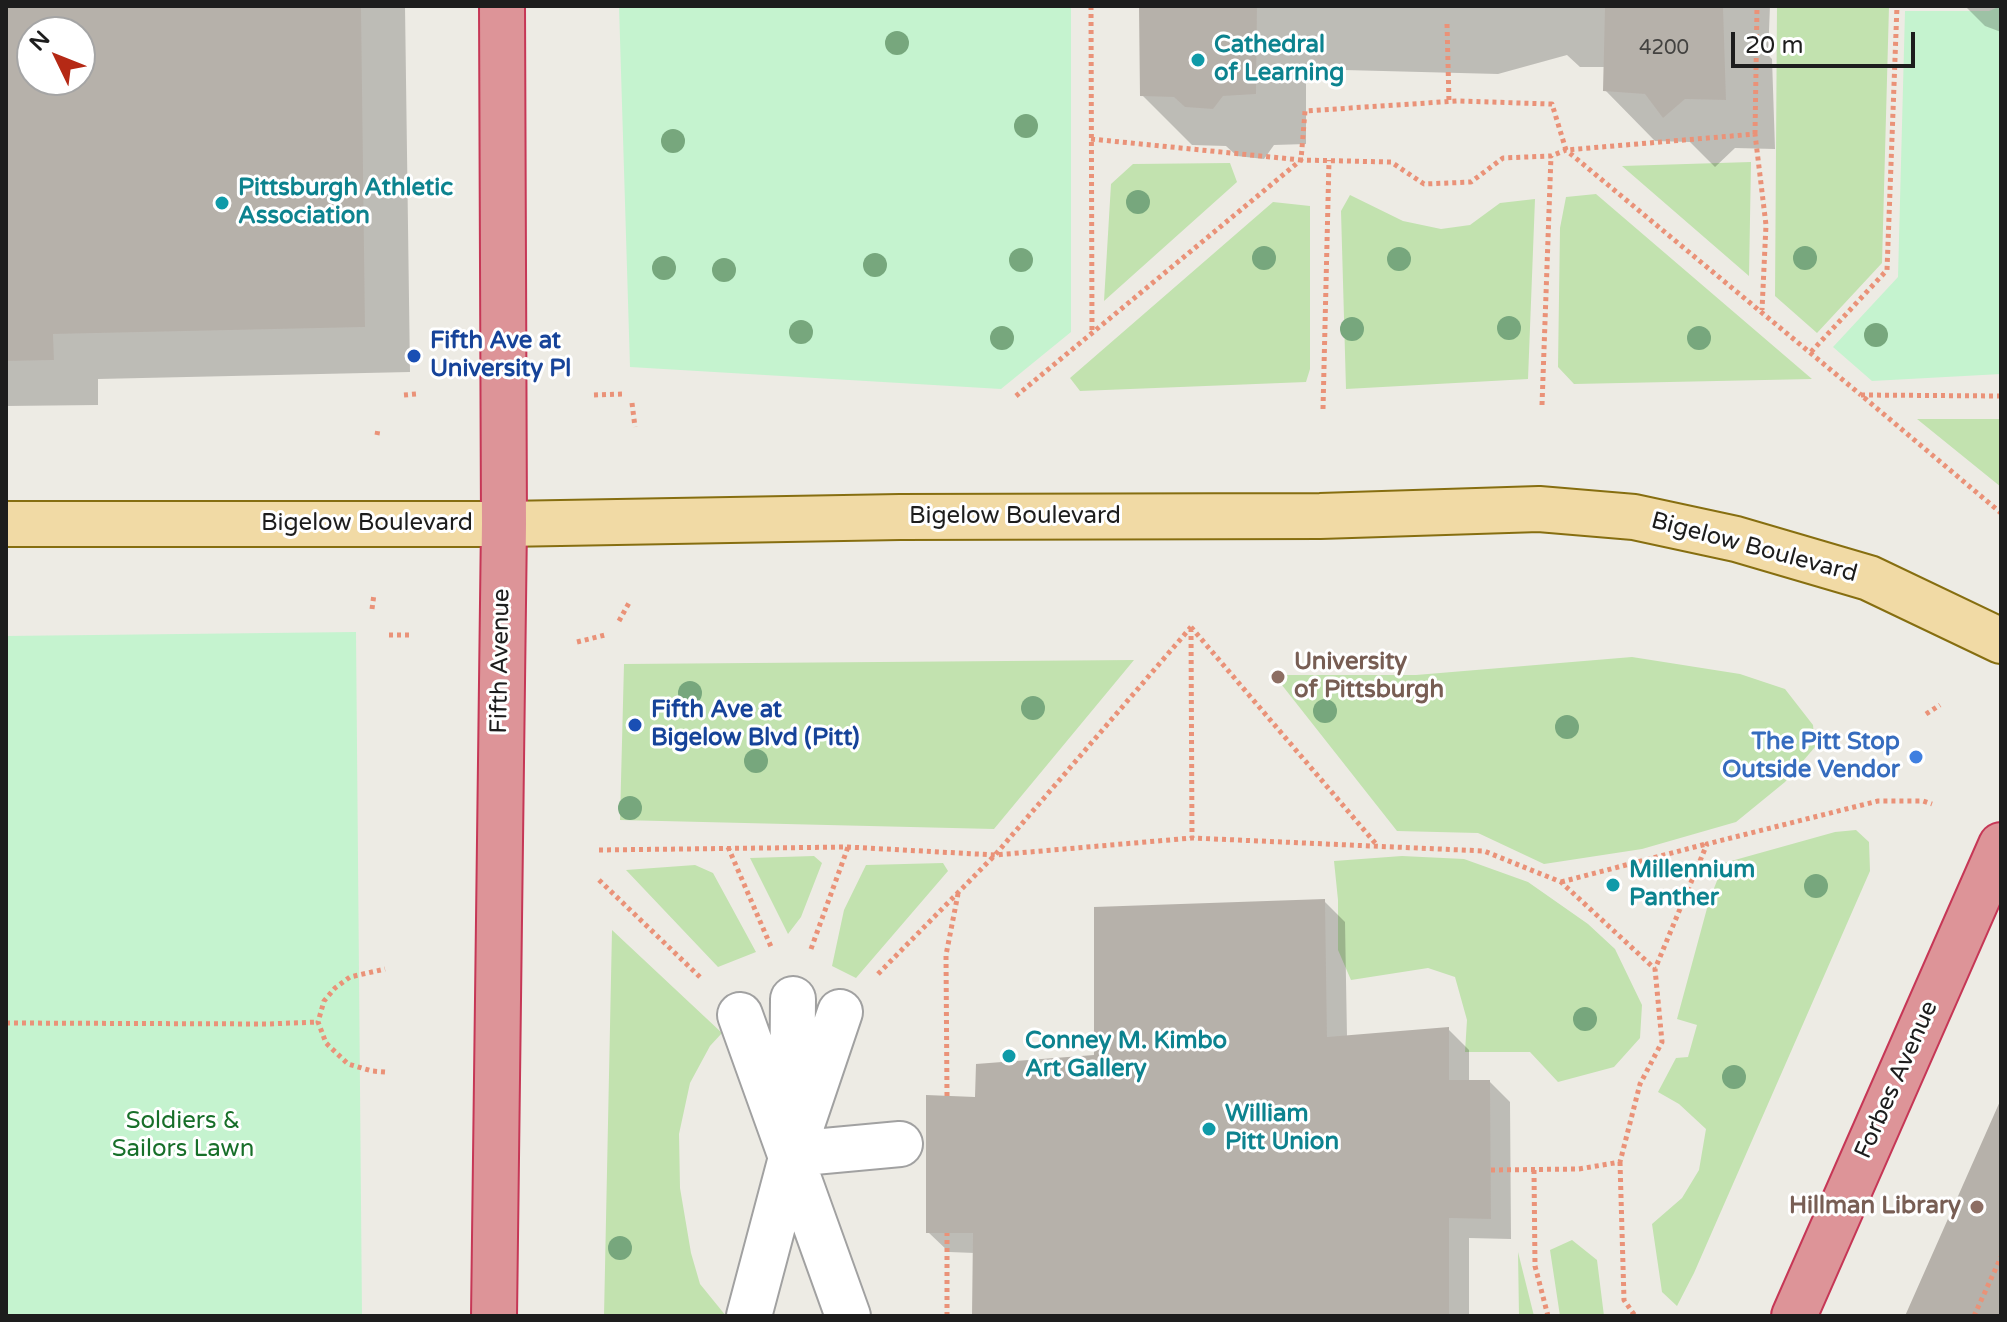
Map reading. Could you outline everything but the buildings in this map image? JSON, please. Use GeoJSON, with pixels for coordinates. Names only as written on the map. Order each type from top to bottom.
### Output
{"type":"FeatureCollection","features":[{"type":"Feature","properties":{"kind":"highway","name":"Fifth Avenue"},"geometry":{"type":"LineString","coordinates":[[494,1316],[504,524],[502,6]]}},
{"type":"Feature","properties":{"kind":"highway","name":"Forbes Avenue"},"geometry":{"type":"LineString","coordinates":[[1794,1316],[2001,845]]}},
{"type":"Feature","properties":{"kind":"main road","name":"Bigelow Boulevard"},"geometry":{"type":"LineString","coordinates":[[6,524],[504,524],[915,517],[1320,516],[1539,509],[1634,517],[1736,539],[1869,578],[2001,641]]}},
{"type":"Feature","properties":{"kind":"street"},"geometry":{"type":"LineString","coordinates":[[792,1154],[793,999]]}},
{"type":"Feature","properties":{"kind":"street"},"geometry":{"type":"LineString","coordinates":[[749,1316],[792,1154],[840,1012]]}},
{"type":"Feature","properties":{"kind":"street"},"geometry":{"type":"LineString","coordinates":[[740,1015],[848,1316]]}},
{"type":"Feature","properties":{"kind":"street"},"geometry":{"type":"LineString","coordinates":[[792,1154],[900,1144]]}},
{"type":"Feature","properties":{"kind":"path"},"geometry":{"type":"LineString","coordinates":[[1091,6],[1092,333]]}},
{"type":"Feature","properties":{"kind":"path"},"geometry":{"type":"LineString","coordinates":[[1757,6],[1755,134],[1766,225],[1762,311]]}},
{"type":"Feature","properties":{"kind":"path"},"geometry":{"type":"LineString","coordinates":[[1811,352],[1887,270],[1897,6]]}},
{"type":"Feature","properties":{"kind":"path"},"geometry":{"type":"LineString","coordinates":[[1447,24],[1449,102]]}},
{"type":"Feature","properties":{"kind":"path"},"geometry":{"type":"LineString","coordinates":[[1016,396],[1301,160],[1305,111],[1449,102],[1552,104],[1566,150],[2001,513]]}},
{"type":"Feature","properties":{"kind":"path"},"geometry":{"type":"LineString","coordinates":[[1091,139],[1301,160],[1391,162],[1424,184],[1471,182],[1503,158],[1551,156],[1566,150],[1755,134]]}},
{"type":"Feature","properties":{"kind":"path"},"geometry":{"type":"LineString","coordinates":[[1542,405],[1551,156]]}},
{"type":"Feature","properties":{"kind":"path"},"geometry":{"type":"LineString","coordinates":[[1323,409],[1329,160]]}},
{"type":"Feature","properties":{"kind":"path"},"geometry":{"type":"LineString","coordinates":[[404,395],[416,394]]}},
{"type":"Feature","properties":{"kind":"path"},"geometry":{"type":"LineString","coordinates":[[594,395],[622,394]]}},
{"type":"Feature","properties":{"kind":"path"},"geometry":{"type":"LineString","coordinates":[[1861,395],[2001,396]]}},
{"type":"Feature","properties":{"kind":"path"},"geometry":{"type":"LineString","coordinates":[[632,403],[635,427]]}},
{"type":"Feature","properties":{"kind":"path"},"geometry":{"type":"LineString","coordinates":[[372,609],[374,594]]}},
{"type":"Feature","properties":{"kind":"path"},"geometry":{"type":"LineString","coordinates":[[619,621],[630,601]]}},
{"type":"Feature","properties":{"kind":"path"},"geometry":{"type":"LineString","coordinates":[[1191,627],[1192,838]]}},
{"type":"Feature","properties":{"kind":"path"},"geometry":{"type":"LineString","coordinates":[[1191,627],[1376,844]]}},
{"type":"Feature","properties":{"kind":"path"},"geometry":{"type":"LineString","coordinates":[[840,1012],[995,855],[1191,627]]}},
{"type":"Feature","properties":{"kind":"path"},"geometry":{"type":"LineString","coordinates":[[389,635],[409,635]]}},
{"type":"Feature","properties":{"kind":"path"},"geometry":{"type":"LineString","coordinates":[[577,642],[605,635]]}},
{"type":"Feature","properties":{"kind":"path"},"geometry":{"type":"LineString","coordinates":[[1926,714],[1940,705]]}},
{"type":"Feature","properties":{"kind":"path"},"geometry":{"type":"LineString","coordinates":[[1561,882],[1878,801],[1923,801],[1932,804]]}},
{"type":"Feature","properties":{"kind":"path"},"geometry":{"type":"LineString","coordinates":[[599,850],[848,847],[995,855],[1192,838],[1484,851],[1561,882],[1655,969]]}},
{"type":"Feature","properties":{"kind":"path"},"geometry":{"type":"LineString","coordinates":[[1635,1316],[1624,1300],[1620,1162],[1640,1084],[1662,1042],[1655,969],[1707,844]]}},
{"type":"Feature","properties":{"kind":"path"},"geometry":{"type":"LineString","coordinates":[[728,847],[793,999]]}},
{"type":"Feature","properties":{"kind":"path"},"geometry":{"type":"LineString","coordinates":[[793,999],[848,847]]}},
{"type":"Feature","properties":{"kind":"path"},"geometry":{"type":"LineString","coordinates":[[599,880],[740,1015]]}},
{"type":"Feature","properties":{"kind":"path"},"geometry":{"type":"LineString","coordinates":[[947,1096],[946,955],[958,893]]}},
{"type":"Feature","properties":{"kind":"path"},"geometry":{"type":"LineString","coordinates":[[385,969],[350,977],[335,988],[324,1001],[318,1022],[326,1043],[348,1064],[385,1072]]}},
{"type":"Feature","properties":{"kind":"path"},"geometry":{"type":"LineString","coordinates":[[6,1023],[318,1022]]}},
{"type":"Feature","properties":{"kind":"path"},"geometry":{"type":"LineString","coordinates":[[1491,1170],[1579,1169],[1620,1162]]}},
{"type":"Feature","properties":{"kind":"path"},"geometry":{"type":"LineString","coordinates":[[1534,1170],[1535,1266],[1548,1316]]}},
{"type":"Feature","properties":{"kind":"path"},"geometry":{"type":"LineString","coordinates":[[947,1233],[947,1316]]}},
{"type":"Feature","properties":{"kind":"path"},"geometry":{"type":"LineString","coordinates":[[1974,1316],[2001,1257]]}},
{"type":"Feature","properties":{"kind":"green space"},"geometry":{"type":"Polygon","coordinates":[[[619,6],[1071,6],[1071,332],[1001,389],[630,367],[619,6]]]}},
{"type":"Feature","properties":{"kind":"green space"},"geometry":{"type":"Polygon","coordinates":[[[1777,6],[1889,6],[1882,263],[1817,333],[1775,296],[1777,6]]]}},
{"type":"Feature","properties":{"kind":"green space"},"geometry":{"type":"Polygon","coordinates":[[[2001,6],[2001,374],[1872,381],[1833,347],[1898,277],[1905,11],[1989,11],[2001,6]]]}},
{"type":"Feature","properties":{"kind":"green space"},"geometry":{"type":"Polygon","coordinates":[[[1751,162],[1749,276],[1622,166],[1751,162]]]}},
{"type":"Feature","properties":{"kind":"green space"},"geometry":{"type":"Polygon","coordinates":[[[1230,163],[1237,182],[1104,301],[1111,184],[1133,164],[1230,163]]]}},
{"type":"Feature","properties":{"kind":"green space"},"geometry":{"type":"Polygon","coordinates":[[[1596,194],[1812,379],[1574,384],[1558,367],[1560,228],[1566,197],[1596,194]]]}},
{"type":"Feature","properties":{"kind":"green space"},"geometry":{"type":"Polygon","coordinates":[[[1350,195],[1403,221],[1441,229],[1470,225],[1500,203],[1535,199],[1528,379],[1346,389],[1341,211],[1350,195]]]}},
{"type":"Feature","properties":{"kind":"green space"},"geometry":{"type":"Polygon","coordinates":[[[1273,202],[1310,206],[1310,369],[1306,382],[1080,391],[1070,378],[1273,202]]]}},
{"type":"Feature","properties":{"kind":"green space"},"geometry":{"type":"Polygon","coordinates":[[[1917,419],[2001,419],[2001,487],[1917,419]]]}},
{"type":"Feature","properties":{"kind":"green space","name":"Soldiers & Sailors Lawn"},"geometry":{"type":"Polygon","coordinates":[[[356,632],[362,1316],[6,1316],[6,636],[356,632]]]}},
{"type":"Feature","properties":{"kind":"green space"},"geometry":{"type":"Polygon","coordinates":[[[1632,657],[1740,674],[1785,689],[1813,725],[1815,747],[1785,782],[1736,822],[1642,849],[1544,864],[1478,833],[1397,831],[1274,675],[1416,675],[1632,657]]]}},
{"type":"Feature","properties":{"kind":"green space"},"geometry":{"type":"Polygon","coordinates":[[[1134,660],[994,829],[620,820],[624,664],[1134,660]]]}},
{"type":"Feature","properties":{"kind":"green space"},"geometry":{"type":"Polygon","coordinates":[[[1856,830],[1869,842],[1870,871],[1677,1306],[1662,1292],[1652,1224],[1682,1198],[1699,1170],[1706,1129],[1679,1104],[1658,1092],[1676,1058],[1688,1057],[1697,1025],[1677,1019],[1709,901],[1724,863],[1835,832],[1856,830]]]}},
{"type":"Feature","properties":{"kind":"green space"},"geometry":{"type":"Polygon","coordinates":[[[814,856],[822,863],[801,917],[788,934],[750,858],[814,856]]]}},
{"type":"Feature","properties":{"kind":"green space"},"geometry":{"type":"Polygon","coordinates":[[[1402,856],[1464,859],[1528,882],[1588,924],[1615,949],[1642,1005],[1640,1038],[1614,1067],[1558,1082],[1530,1052],[1465,1052],[1467,1020],[1455,977],[1428,968],[1351,980],[1338,950],[1334,861],[1402,856]]]}},
{"type":"Feature","properties":{"kind":"green space"},"geometry":{"type":"Polygon","coordinates":[[[943,863],[948,871],[856,978],[832,966],[844,910],[866,865],[943,863]]]}},
{"type":"Feature","properties":{"kind":"green space"},"geometry":{"type":"Polygon","coordinates":[[[695,865],[713,873],[756,952],[718,967],[626,870],[695,865]]]}},
{"type":"Feature","properties":{"kind":"green space"},"geometry":{"type":"Polygon","coordinates":[[[612,930],[722,1033],[710,1046],[690,1083],[679,1134],[680,1188],[691,1253],[700,1284],[726,1316],[604,1316],[612,930]]]}},
{"type":"Feature","properties":{"kind":"green space"},"geometry":{"type":"Polygon","coordinates":[[[1572,1240],[1597,1260],[1604,1316],[1560,1316],[1550,1250],[1572,1240]]]}},
{"type":"Feature","properties":{"kind":"green space"},"geometry":{"type":"Polygon","coordinates":[[[1518,1252],[1534,1316],[1519,1316],[1518,1252]]]}},
{"type":"Feature","properties":{"kind":"place","name":"Cathedral of Learning"},"geometry":{"type":"Point","coordinates":[1198,60]}},
{"type":"Feature","properties":{"kind":"place","name":"Pittsburgh Athletic Association"},"geometry":{"type":"Point","coordinates":[222,203]}},
{"type":"Feature","properties":{"kind":"place","name":"Fifth Ave at University Pl"},"geometry":{"type":"Point","coordinates":[414,356]}},
{"type":"Feature","properties":{"kind":"place","name":"University of Pittsburgh"},"geometry":{"type":"Point","coordinates":[1278,677]}},
{"type":"Feature","properties":{"kind":"place","name":"Fifth Ave at Bigelow Blvd (Pitt)"},"geometry":{"type":"Point","coordinates":[635,725]}},
{"type":"Feature","properties":{"kind":"place","name":"The Pitt Stop Outside Vendor"},"geometry":{"type":"Point","coordinates":[1916,757]}},
{"type":"Feature","properties":{"kind":"place","name":"Millennium Panther"},"geometry":{"type":"Point","coordinates":[1613,885]}},
{"type":"Feature","properties":{"kind":"place","name":"Conney M. Kimbo Art Gallery"},"geometry":{"type":"Point","coordinates":[1009,1056]}},
{"type":"Feature","properties":{"kind":"place","name":"William Pitt Union"},"geometry":{"type":"Point","coordinates":[1209,1129]}},
{"type":"Feature","properties":{"kind":"place","name":"Hillman Library"},"geometry":{"type":"Point","coordinates":[1977,1207]}}]}
